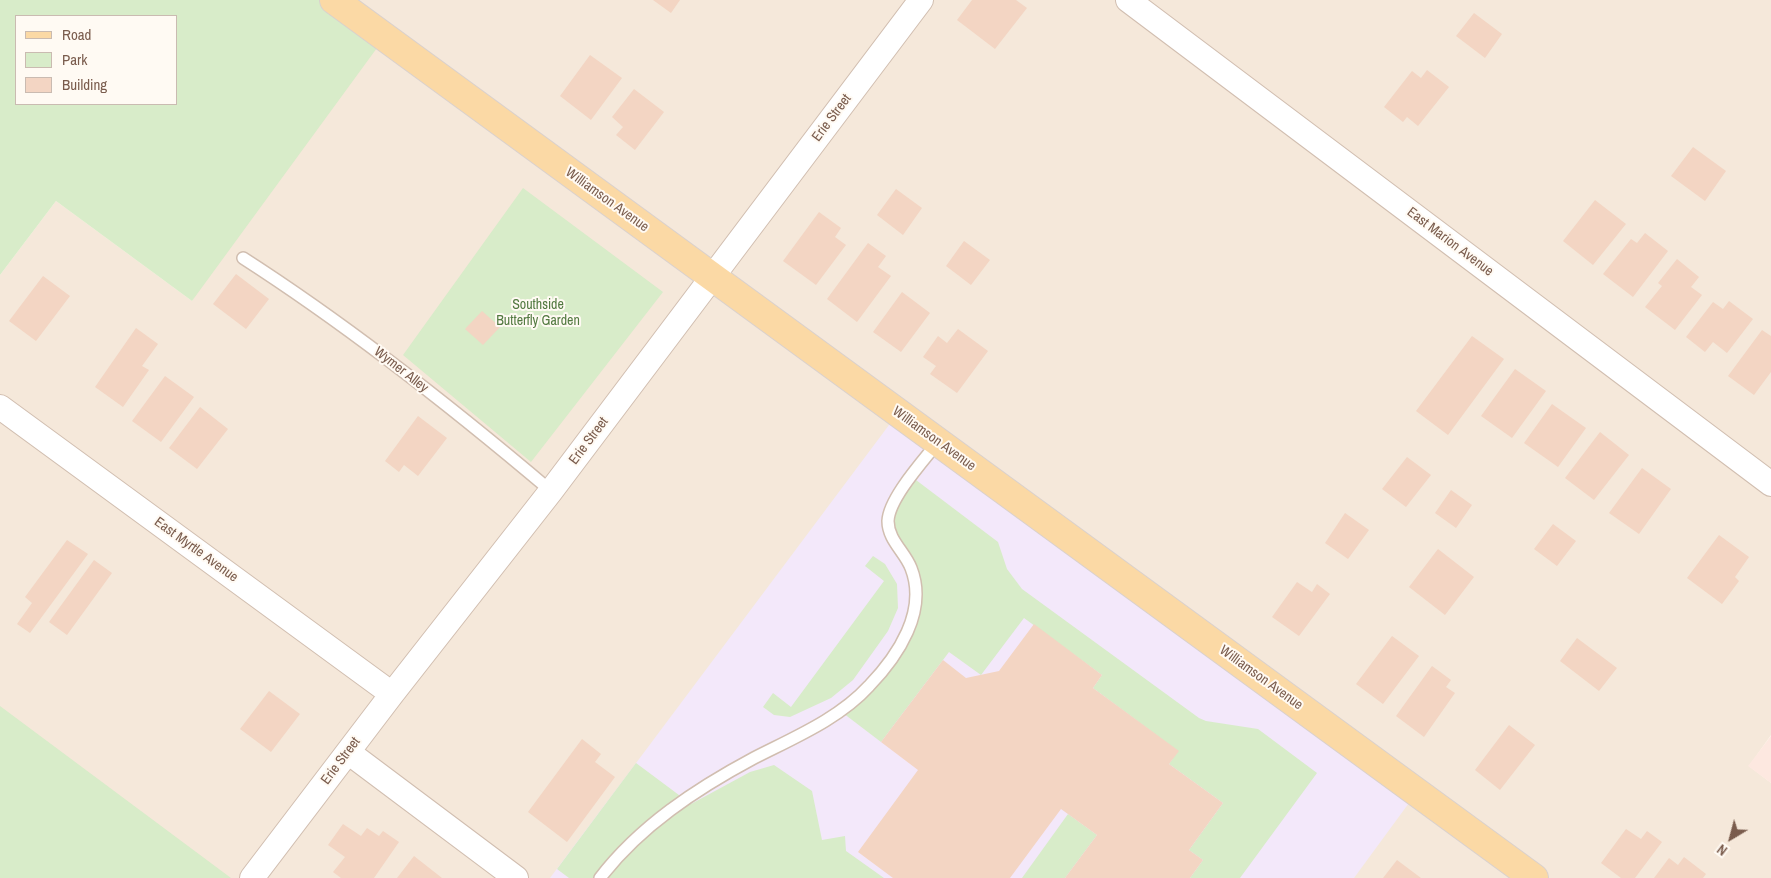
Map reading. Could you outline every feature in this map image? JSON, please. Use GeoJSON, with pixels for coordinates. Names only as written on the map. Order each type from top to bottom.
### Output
{"type":"FeatureCollection","features":[{"type":"Feature","properties":{"kind":"main road","name":"Williamson Avenue"},"geometry":{"type":"LineString","coordinates":[[334,0],[1534,878]]}},
{"type":"Feature","properties":{"kind":"street","name":"Erie Street"},"geometry":{"type":"LineString","coordinates":[[252,878],[392,694],[552,491],[921,0]]}},
{"type":"Feature","properties":{"kind":"street","name":"East Marion Avenue"},"geometry":{"type":"LineString","coordinates":[[1128,0],[1771,484]]}},
{"type":"Feature","properties":{"kind":"street","name":"East Myrtle Avenue"},"geometry":{"type":"LineString","coordinates":[[0,407],[392,694]]}},
{"type":"Feature","properties":{"kind":"street"},"geometry":{"type":"LineString","coordinates":[[348,752],[516,878]]}},
{"type":"Feature","properties":{"kind":"lane","name":"Wymer Alley"},"geometry":{"type":"LineString","coordinates":[[243,258],[288,286],[402,369],[552,491]]}},
{"type":"Feature","properties":{"kind":"lane"},"geometry":{"type":"LineString","coordinates":[[600,878],[638,835],[674,806],[742,765],[816,726],[849,704],[869,686],[905,637],[915,609],[917,590],[910,567],[894,541],[888,521],[894,502],[938,442]]}},
{"type":"Feature","properties":{"kind":"shaded area"},"geometry":{"type":"Polygon","coordinates":[[[334,0],[1771,0],[1771,735],[1749,766],[1771,783],[1771,878],[0,878],[0,275],[56,201],[192,301],[334,0]]]}},
{"type":"Feature","properties":{"kind":"shaded area"},"geometry":{"type":"Polygon","coordinates":[[[898,413],[1417,792],[1354,878],[550,878],[898,413]]]}},
{"type":"Feature","properties":{"kind":"shaded area"},"geometry":{"type":"Polygon","coordinates":[[[1771,736],[1771,783],[1748,766],[1771,736]]]}},
{"type":"Feature","properties":{"kind":"green space"},"geometry":{"type":"Polygon","coordinates":[[[0,0],[334,0],[385,37],[192,301],[56,201],[0,275],[0,0]]]}},
{"type":"Feature","properties":{"kind":"green space","name":"Southside Butterfly Garden"},"geometry":{"type":"Polygon","coordinates":[[[523,188],[663,292],[531,462],[403,355],[523,188]]]}},
{"type":"Feature","properties":{"kind":"green space"},"geometry":{"type":"Polygon","coordinates":[[[912,477],[998,542],[1007,569],[1022,589],[1199,718],[1206,721],[1258,729],[1317,773],[1240,878],[1190,878],[1203,860],[1189,850],[1223,803],[1169,764],[1178,751],[1093,688],[1102,675],[1024,618],[981,675],[949,652],[881,742],[839,710],[849,705],[905,637],[917,590],[888,521],[912,477]]]}},
{"type":"Feature","properties":{"kind":"green space"},"geometry":{"type":"Polygon","coordinates":[[[873,556],[885,564],[897,584],[898,608],[888,631],[853,680],[831,698],[790,717],[774,715],[763,707],[773,693],[791,707],[884,581],[865,566],[873,556]]]}},
{"type":"Feature","properties":{"kind":"green space"},"geometry":{"type":"Polygon","coordinates":[[[0,706],[231,878],[0,878],[0,706]]]}},
{"type":"Feature","properties":{"kind":"green space"},"geometry":{"type":"Polygon","coordinates":[[[636,763],[691,804],[750,772],[774,765],[812,791],[822,840],[845,836],[846,851],[884,878],[569,878],[557,869],[636,763]]]}},
{"type":"Feature","properties":{"kind":"green space"},"geometry":{"type":"Polygon","coordinates":[[[1068,814],[1097,835],[1065,878],[1022,878],[1068,814]]]}},
{"type":"Feature","properties":{"kind":"building"},"geometry":{"type":"Polygon","coordinates":[[[653,0],[680,0],[671,13],[653,0]]]}},
{"type":"Feature","properties":{"kind":"building"},"geometry":{"type":"Polygon","coordinates":[[[972,0],[1016,0],[1027,8],[995,49],[957,20],[972,0]]]}},
{"type":"Feature","properties":{"kind":"building"},"geometry":{"type":"Polygon","coordinates":[[[1474,13],[1502,34],[1485,58],[1456,36],[1474,13]]]}},
{"type":"Feature","properties":{"kind":"building"},"geometry":{"type":"Polygon","coordinates":[[[590,55],[622,78],[591,120],[560,96],[590,55]]]}},
{"type":"Feature","properties":{"kind":"building"},"geometry":{"type":"Polygon","coordinates":[[[1427,70],[1449,87],[1418,126],[1407,117],[1403,122],[1384,107],[1412,71],[1421,78],[1427,70]]]}},
{"type":"Feature","properties":{"kind":"building"},"geometry":{"type":"Polygon","coordinates":[[[634,89],[664,112],[635,150],[616,135],[623,127],[612,117],[634,89]]]}},
{"type":"Feature","properties":{"kind":"building"},"geometry":{"type":"Polygon","coordinates":[[[1693,147],[1726,171],[1705,201],[1671,176],[1693,147]]]}},
{"type":"Feature","properties":{"kind":"building"},"geometry":{"type":"Polygon","coordinates":[[[896,189],[922,208],[903,235],[877,215],[896,189]]]}},
{"type":"Feature","properties":{"kind":"building"},"geometry":{"type":"Polygon","coordinates":[[[1595,200],[1626,224],[1593,265],[1563,241],[1595,200]]]}},
{"type":"Feature","properties":{"kind":"building"},"geometry":{"type":"Polygon","coordinates":[[[819,212],[841,228],[835,237],[846,245],[816,285],[783,261],[819,212]]]}},
{"type":"Feature","properties":{"kind":"building"},"geometry":{"type":"Polygon","coordinates":[[[1645,233],[1668,251],[1633,297],[1603,274],[1631,239],[1637,243],[1645,233]]]}},
{"type":"Feature","properties":{"kind":"building"},"geometry":{"type":"Polygon","coordinates":[[[964,241],[990,260],[971,285],[946,266],[964,241]]]}},
{"type":"Feature","properties":{"kind":"building"},"geometry":{"type":"Polygon","coordinates":[[[868,243],[886,256],[878,267],[891,276],[857,322],[827,299],[868,243]]]}},
{"type":"Feature","properties":{"kind":"building"},"geometry":{"type":"Polygon","coordinates":[[[1677,259],[1699,277],[1691,287],[1702,295],[1675,330],[1645,307],[1662,286],[1658,283],[1677,259]]]}},
{"type":"Feature","properties":{"kind":"building"},"geometry":{"type":"Polygon","coordinates":[[[236,274],[269,299],[246,329],[213,304],[236,274]]]}},
{"type":"Feature","properties":{"kind":"building"},"geometry":{"type":"Polygon","coordinates":[[[43,276],[70,296],[36,341],[9,321],[43,276]]]}},
{"type":"Feature","properties":{"kind":"building"},"geometry":{"type":"Polygon","coordinates":[[[902,292],[930,313],[901,352],[873,332],[902,292]]]}},
{"type":"Feature","properties":{"kind":"building"},"geometry":{"type":"Polygon","coordinates":[[[1729,301],[1753,319],[1727,353],[1713,342],[1705,352],[1686,337],[1713,302],[1723,309],[1729,301]]]}},
{"type":"Feature","properties":{"kind":"building"},"geometry":{"type":"Polygon","coordinates":[[[482,311],[500,327],[483,345],[465,329],[482,311]]]}},
{"type":"Feature","properties":{"kind":"building"},"geometry":{"type":"Polygon","coordinates":[[[136,328],[158,344],[142,366],[149,370],[123,407],[95,387],[136,328]]]}},
{"type":"Feature","properties":{"kind":"building"},"geometry":{"type":"Polygon","coordinates":[[[958,329],[988,351],[957,393],[930,374],[936,366],[923,357],[938,336],[947,343],[958,329]]]}},
{"type":"Feature","properties":{"kind":"building"},"geometry":{"type":"Polygon","coordinates":[[[1762,330],[1771,336],[1771,372],[1754,395],[1728,376],[1762,330]]]}},
{"type":"Feature","properties":{"kind":"building"},"geometry":{"type":"Polygon","coordinates":[[[1472,336],[1504,359],[1448,435],[1416,411],[1472,336]]]}},
{"type":"Feature","properties":{"kind":"building"},"geometry":{"type":"Polygon","coordinates":[[[1515,369],[1546,391],[1512,438],[1481,416],[1515,369]]]}},
{"type":"Feature","properties":{"kind":"building"},"geometry":{"type":"Polygon","coordinates":[[[165,376],[194,397],[161,442],[132,421],[165,376]]]}},
{"type":"Feature","properties":{"kind":"building"},"geometry":{"type":"Polygon","coordinates":[[[1552,404],[1586,428],[1558,467],[1524,443],[1552,404]]]}},
{"type":"Feature","properties":{"kind":"building"},"geometry":{"type":"Polygon","coordinates":[[[200,407],[228,429],[197,469],[169,448],[200,407]]]}},
{"type":"Feature","properties":{"kind":"building"},"geometry":{"type":"Polygon","coordinates":[[[418,416],[447,438],[418,476],[404,465],[399,472],[385,461],[418,416]]]}},
{"type":"Feature","properties":{"kind":"building"},"geometry":{"type":"Polygon","coordinates":[[[1600,432],[1629,455],[1594,500],[1565,478],[1600,432]]]}},
{"type":"Feature","properties":{"kind":"building"},"geometry":{"type":"Polygon","coordinates":[[[1407,457],[1431,475],[1406,507],[1382,489],[1407,457]]]}},
{"type":"Feature","properties":{"kind":"building"},"geometry":{"type":"Polygon","coordinates":[[[1642,468],[1671,489],[1639,534],[1609,513],[1642,468]]]}},
{"type":"Feature","properties":{"kind":"building"},"geometry":{"type":"Polygon","coordinates":[[[1451,490],[1472,505],[1456,528],[1435,513],[1451,490]]]}},
{"type":"Feature","properties":{"kind":"building"},"geometry":{"type":"Polygon","coordinates":[[[1345,513],[1369,530],[1348,559],[1325,543],[1345,513]]]}},
{"type":"Feature","properties":{"kind":"building"},"geometry":{"type":"Polygon","coordinates":[[[1553,524],[1576,541],[1557,566],[1534,549],[1553,524]]]}},
{"type":"Feature","properties":{"kind":"building"},"geometry":{"type":"Polygon","coordinates":[[[1719,535],[1749,557],[1735,577],[1739,581],[1722,604],[1687,578],[1719,535]]]}},
{"type":"Feature","properties":{"kind":"building"},"geometry":{"type":"Polygon","coordinates":[[[67,540],[88,554],[30,633],[17,624],[32,603],[25,597],[67,540]]]}},
{"type":"Feature","properties":{"kind":"building"},"geometry":{"type":"Polygon","coordinates":[[[1438,549],[1474,577],[1445,615],[1409,587],[1438,549]]]}},
{"type":"Feature","properties":{"kind":"building"},"geometry":{"type":"Polygon","coordinates":[[[94,560],[112,573],[67,635],[49,622],[94,560]]]}},
{"type":"Feature","properties":{"kind":"building"},"geometry":{"type":"Polygon","coordinates":[[[1297,582],[1312,592],[1317,584],[1330,594],[1299,636],[1272,617],[1297,582]]]}},
{"type":"Feature","properties":{"kind":"building"},"geometry":{"type":"Polygon","coordinates":[[[1034,624],[1102,675],[1093,688],[1179,751],[1169,764],[1223,803],[1189,850],[1203,860],[1190,878],[1065,878],[1097,835],[1061,809],[1010,878],[893,878],[858,852],[918,770],[881,742],[943,660],[966,678],[999,671],[1034,624]]]}},
{"type":"Feature","properties":{"kind":"building"},"geometry":{"type":"Polygon","coordinates":[[[1392,636],[1419,656],[1383,704],[1356,684],[1392,636]]]}},
{"type":"Feature","properties":{"kind":"building"},"geometry":{"type":"Polygon","coordinates":[[[1577,638],[1617,668],[1599,691],[1560,661],[1577,638]]]}},
{"type":"Feature","properties":{"kind":"building"},"geometry":{"type":"Polygon","coordinates":[[[1432,666],[1451,680],[1446,687],[1455,693],[1424,737],[1396,716],[1432,666]]]}},
{"type":"Feature","properties":{"kind":"building"},"geometry":{"type":"Polygon","coordinates":[[[269,691],[300,714],[271,752],[240,729],[269,691]]]}},
{"type":"Feature","properties":{"kind":"building"},"geometry":{"type":"Polygon","coordinates":[[[1509,725],[1535,745],[1500,790],[1475,770],[1509,725]]]}},
{"type":"Feature","properties":{"kind":"building"},"geometry":{"type":"Polygon","coordinates":[[[582,739],[601,754],[595,762],[615,777],[567,842],[528,812],[582,739]]]}},
{"type":"Feature","properties":{"kind":"building"},"geometry":{"type":"Polygon","coordinates":[[[343,824],[361,836],[367,828],[379,836],[383,831],[399,842],[374,878],[341,878],[333,872],[345,857],[328,845],[343,824]]]}},
{"type":"Feature","properties":{"kind":"building"},"geometry":{"type":"Polygon","coordinates":[[[1626,829],[1641,839],[1647,831],[1662,842],[1635,878],[1621,878],[1601,863],[1626,829]]]}},
{"type":"Feature","properties":{"kind":"building"},"geometry":{"type":"Polygon","coordinates":[[[414,856],[442,878],[397,878],[414,856]]]}},
{"type":"Feature","properties":{"kind":"building"},"geometry":{"type":"Polygon","coordinates":[[[1684,857],[1706,874],[1703,878],[1654,878],[1669,858],[1678,865],[1684,857]]]}},
{"type":"Feature","properties":{"kind":"building"},"geometry":{"type":"Polygon","coordinates":[[[1397,860],[1421,878],[1383,878],[1397,860]]]}}]}
